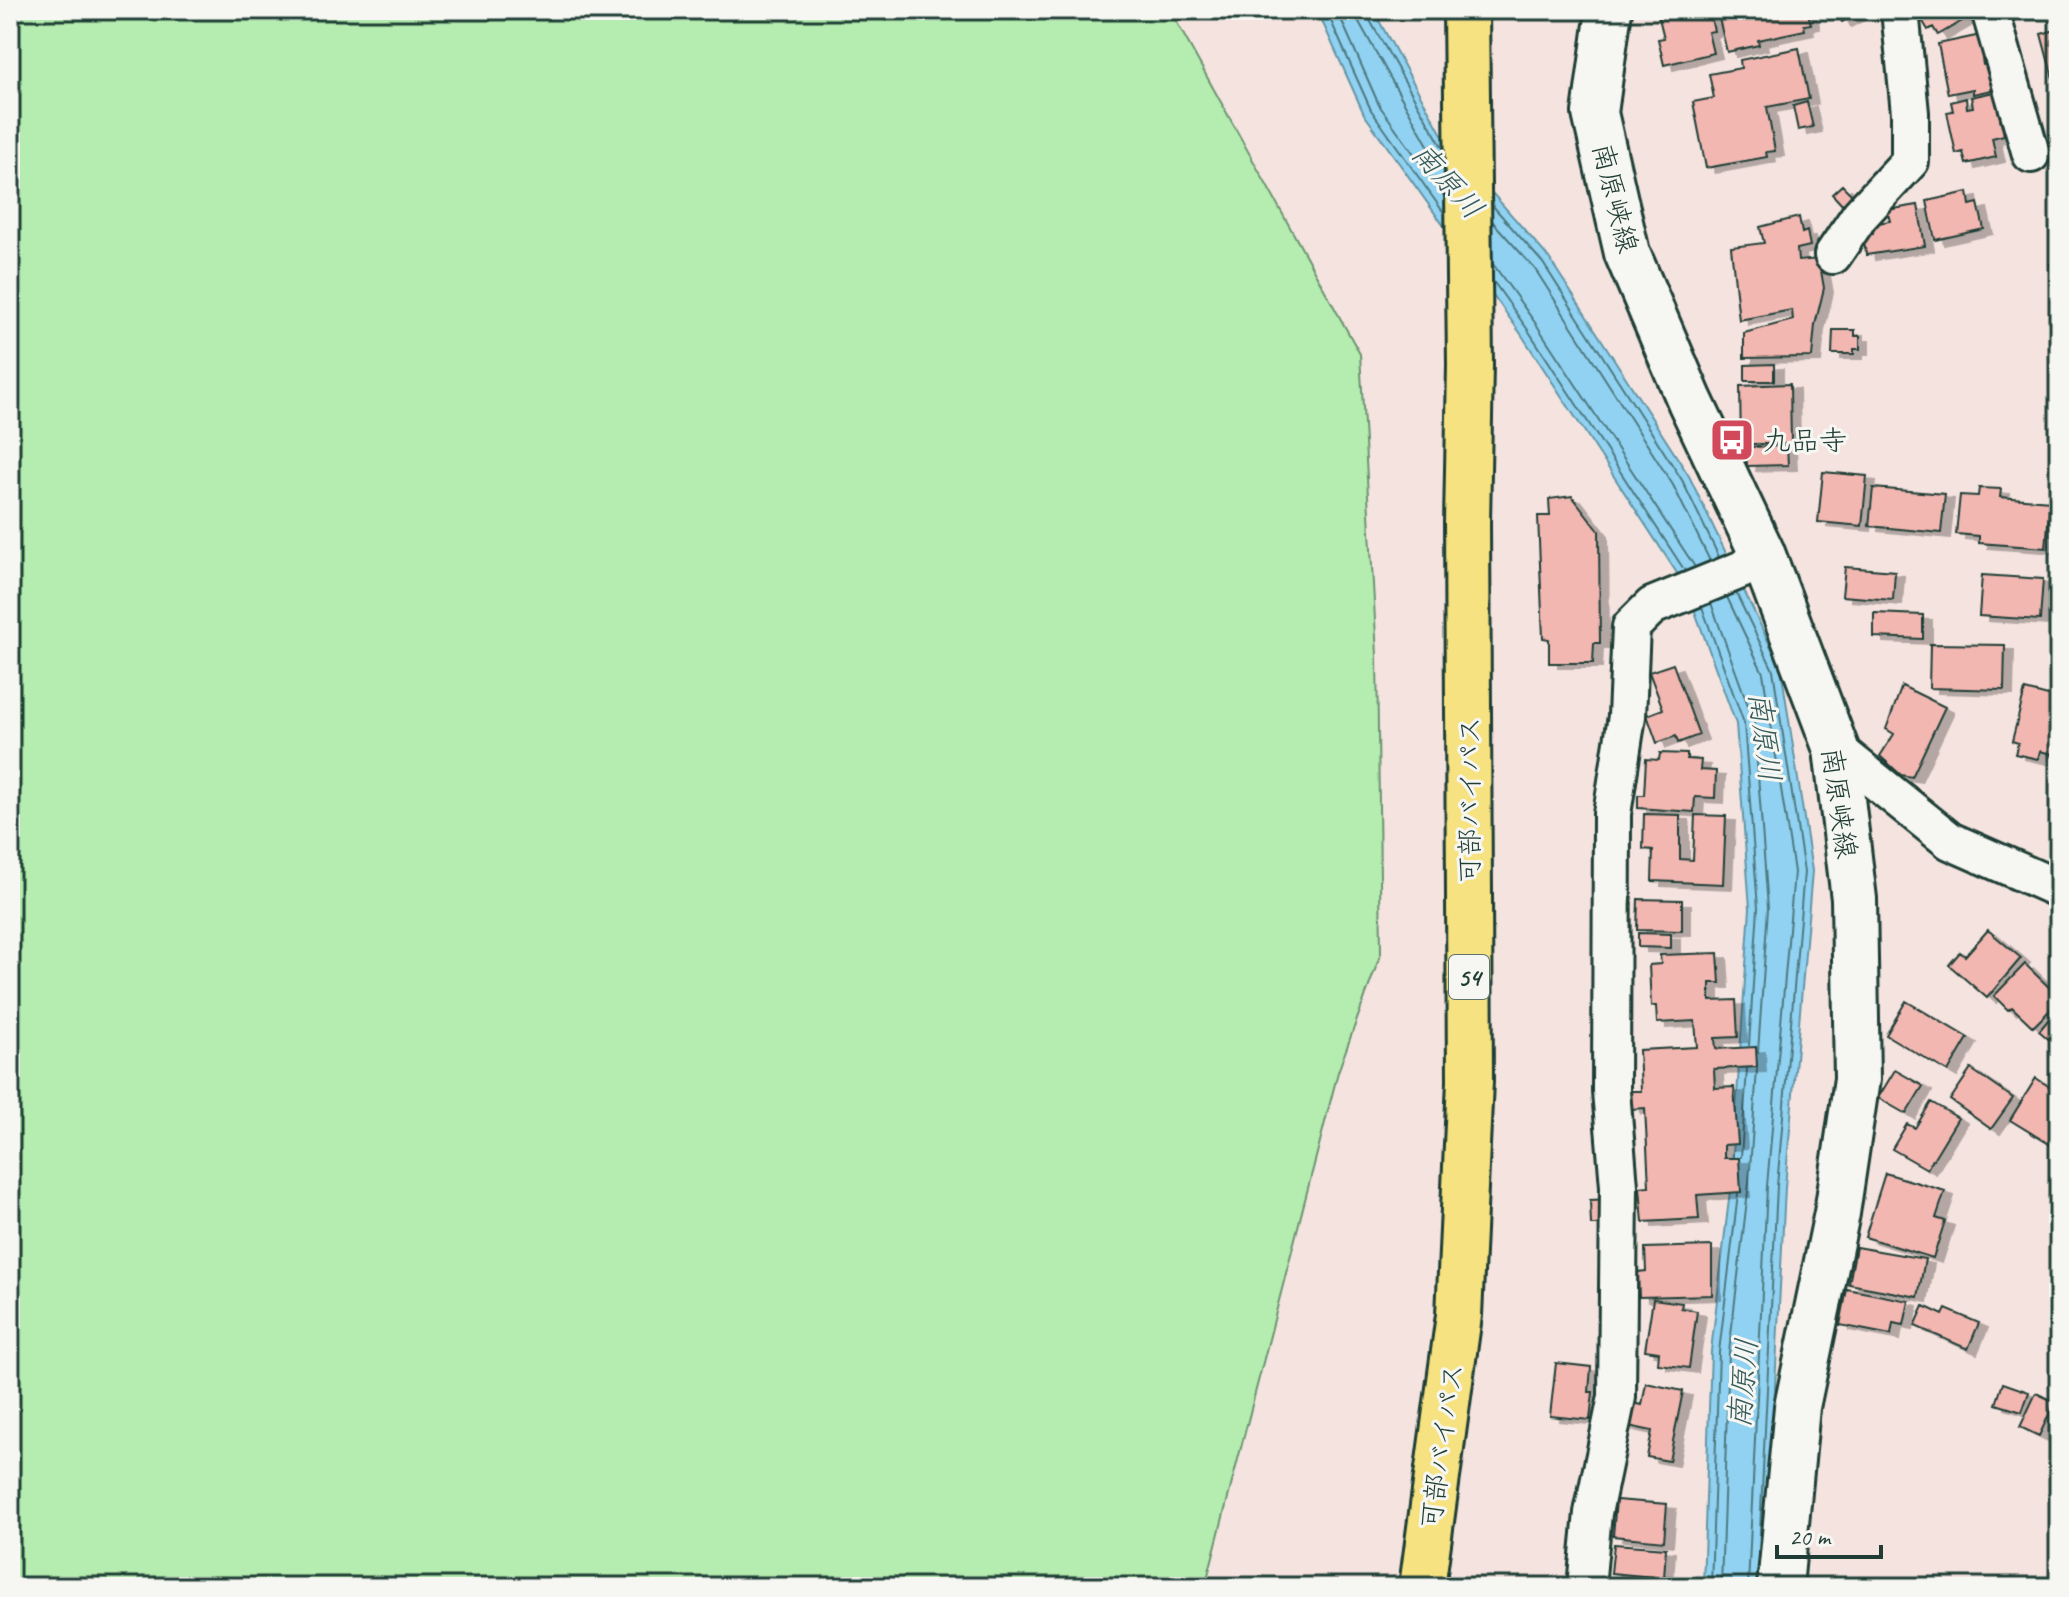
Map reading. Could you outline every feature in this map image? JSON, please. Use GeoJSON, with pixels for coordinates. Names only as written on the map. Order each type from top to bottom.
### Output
{"type":"FeatureCollection","features":[{"type":"Feature","properties":{"kind":"highway","name":"可部バイパス"},"geometry":{"type":"LineString","coordinates":[[1422,1587],[1459,1315],[1470,1081],[1467,523],[1470,365],[1466,10]]}},
{"type":"Feature","properties":{"kind":"main road","name":"南原峡線"},"geometry":{"type":"LineString","coordinates":[[1609,10],[1595,113],[1627,253],[1690,401],[1752,561],[1836,749],[1854,899],[1857,1079],[1837,1213],[1797,1407],[1780,1587]]}},
{"type":"Feature","properties":{"kind":"street"},"geometry":{"type":"LineString","coordinates":[[1833,255],[1860,215],[1910,161],[1910,113],[1900,10]]}},
{"type":"Feature","properties":{"kind":"street"},"geometry":{"type":"LineString","coordinates":[[1990,10],[2031,154]]}},
{"type":"Feature","properties":{"kind":"street"},"geometry":{"type":"LineString","coordinates":[[1586,1587],[1593,1513],[1617,1397],[1619,1186],[1611,1091],[1612,814],[1627,716],[1631,627],[1652,606],[1752,561]]}},
{"type":"Feature","properties":{"kind":"street"},"geometry":{"type":"LineString","coordinates":[[1836,749],[1950,841],[2059,889]]}},
{"type":"Feature","properties":{"kind":"green space"},"geometry":{"type":"Polygon","coordinates":[[[10,10],[1170,10],[1360,354],[1377,655],[1381,953],[1338,1072],[1205,1587],[10,1587],[10,10]]]}},
{"type":"Feature","properties":{"kind":"water","name":"南原川"},"geometry":{"type":"Polygon","coordinates":[[[1317,10],[1373,10],[1444,138],[1549,258],[1689,476],[1781,668],[1812,871],[1785,1187],[1765,1587],[1703,1587],[1711,1351],[1731,1182],[1750,908],[1736,724],[1686,587],[1521,334],[1364,114],[1317,10]]]}},
{"type":"Feature","properties":{"kind":"building"},"geometry":{"type":"Polygon","coordinates":[[[1671,10],[1709,10],[1714,31],[1708,32],[1713,53],[1664,65],[1658,39],[1664,38],[1659,18],[1672,15],[1671,10]]]}},
{"type":"Feature","properties":{"kind":"building"},"geometry":{"type":"Polygon","coordinates":[[[1717,10],[1807,10],[1811,24],[1804,25],[1805,30],[1758,40],[1759,45],[1727,52],[1717,10]]]}},
{"type":"Feature","properties":{"kind":"building"},"geometry":{"type":"Polygon","coordinates":[[[1836,10],[1865,10],[1842,22],[1836,10]]]}},
{"type":"Feature","properties":{"kind":"building"},"geometry":{"type":"Polygon","coordinates":[[[1916,10],[1974,10],[1976,13],[1938,35],[1933,27],[1928,30],[1916,10]]]}},
{"type":"Feature","properties":{"kind":"building"},"geometry":{"type":"Polygon","coordinates":[[[2059,29],[2059,81],[2054,82],[2041,34],[2059,29]]]}},
{"type":"Feature","properties":{"kind":"building"},"geometry":{"type":"Polygon","coordinates":[[[1981,35],[1986,58],[1982,59],[1983,65],[1991,64],[1996,89],[1973,94],[1973,89],[1948,94],[1938,44],[1981,35]]]}},
{"type":"Feature","properties":{"kind":"building"},"geometry":{"type":"Polygon","coordinates":[[[1799,48],[1809,99],[1767,107],[1775,151],[1766,152],[1767,157],[1706,168],[1693,102],[1714,98],[1709,74],[1741,68],[1740,60],[1799,48]]]}},
{"type":"Feature","properties":{"kind":"building"},"geometry":{"type":"Polygon","coordinates":[[[1994,92],[2004,135],[1992,138],[1996,157],[1966,164],[1963,152],[1956,154],[1947,112],[1953,111],[1951,102],[1966,98],[1967,108],[1973,107],[1971,97],[1994,92]]]}},
{"type":"Feature","properties":{"kind":"building"},"geometry":{"type":"Polygon","coordinates":[[[1807,102],[1813,127],[1798,130],[1793,106],[1807,102]]]}},
{"type":"Feature","properties":{"kind":"building"},"geometry":{"type":"Polygon","coordinates":[[[1842,185],[1854,197],[1844,207],[1832,194],[1842,185]]]}},
{"type":"Feature","properties":{"kind":"building"},"geometry":{"type":"Polygon","coordinates":[[[1968,192],[1970,205],[1978,203],[1984,229],[1935,240],[1927,201],[1968,192]]]}},
{"type":"Feature","properties":{"kind":"building"},"geometry":{"type":"Polygon","coordinates":[[[1918,205],[1925,246],[1866,255],[1863,235],[1873,233],[1872,224],[1890,221],[1887,210],[1918,205]]]}},
{"type":"Feature","properties":{"kind":"building"},"geometry":{"type":"Polygon","coordinates":[[[1799,217],[1802,233],[1807,231],[1810,246],[1797,249],[1798,261],[1819,259],[1824,288],[1815,325],[1812,357],[1744,358],[1744,333],[1793,320],[1792,310],[1739,320],[1731,247],[1764,243],[1760,227],[1799,217]]]}},
{"type":"Feature","properties":{"kind":"building"},"geometry":{"type":"Polygon","coordinates":[[[2059,263],[2059,297],[2055,298],[2050,264],[2059,263]]]}},
{"type":"Feature","properties":{"kind":"building"},"geometry":{"type":"Polygon","coordinates":[[[1833,330],[1855,330],[1855,336],[1860,336],[1860,349],[1854,349],[1854,354],[1832,354],[1833,330]]]}},
{"type":"Feature","properties":{"kind":"building"},"geometry":{"type":"Polygon","coordinates":[[[1774,364],[1774,381],[1745,381],[1745,365],[1774,364]]]}},
{"type":"Feature","properties":{"kind":"building"},"geometry":{"type":"Polygon","coordinates":[[[1790,384],[1791,444],[1741,444],[1740,386],[1790,384]]]}},
{"type":"Feature","properties":{"kind":"building"},"geometry":{"type":"Polygon","coordinates":[[[1787,446],[1788,465],[1747,466],[1746,447],[1787,446]]]}},
{"type":"Feature","properties":{"kind":"building"},"geometry":{"type":"Polygon","coordinates":[[[1823,472],[1867,476],[1862,526],[1818,522],[1823,472]]]}},
{"type":"Feature","properties":{"kind":"building"},"geometry":{"type":"Polygon","coordinates":[[[1873,488],[1945,494],[1941,533],[1869,526],[1873,488]]]}},
{"type":"Feature","properties":{"kind":"building"},"geometry":{"type":"Polygon","coordinates":[[[1979,488],[2001,489],[2000,497],[2050,501],[2046,548],[1979,543],[1979,536],[1956,534],[1960,495],[1978,496],[1979,488]]]}},
{"type":"Feature","properties":{"kind":"building"},"geometry":{"type":"Polygon","coordinates":[[[1572,496],[1599,531],[1600,643],[1594,643],[1593,663],[1549,663],[1549,639],[1543,638],[1538,516],[1550,516],[1549,499],[1572,496]]]}},
{"type":"Feature","properties":{"kind":"building"},"geometry":{"type":"Polygon","coordinates":[[[1845,567],[1895,571],[1893,600],[1842,596],[1845,567]]]}},
{"type":"Feature","properties":{"kind":"building"},"geometry":{"type":"Polygon","coordinates":[[[1982,575],[2043,579],[2040,620],[1979,616],[1982,575]]]}},
{"type":"Feature","properties":{"kind":"building"},"geometry":{"type":"Polygon","coordinates":[[[1874,613],[1923,615],[1923,639],[1874,637],[1874,613]]]}},
{"type":"Feature","properties":{"kind":"building"},"geometry":{"type":"Polygon","coordinates":[[[1930,644],[2005,645],[2004,690],[1929,688],[1930,644]]]}},
{"type":"Feature","properties":{"kind":"building"},"geometry":{"type":"Polygon","coordinates":[[[1673,664],[1699,735],[1678,743],[1676,736],[1657,743],[1647,715],[1663,709],[1649,672],[1673,664]]]}},
{"type":"Feature","properties":{"kind":"building"},"geometry":{"type":"Polygon","coordinates":[[[1902,686],[1945,707],[1912,777],[1901,775],[1880,756],[1894,734],[1886,729],[1902,686]]]}},
{"type":"Feature","properties":{"kind":"building"},"geometry":{"type":"Polygon","coordinates":[[[2054,687],[2059,688],[2059,756],[2040,751],[2038,759],[2015,754],[2018,743],[2012,741],[2025,690],[2052,697],[2054,687]]]}},
{"type":"Feature","properties":{"kind":"building"},"geometry":{"type":"Polygon","coordinates":[[[1660,753],[1687,754],[1687,759],[1701,760],[1700,770],[1716,771],[1715,798],[1695,797],[1694,812],[1638,808],[1638,795],[1644,795],[1646,759],[1659,760],[1660,753]]]}},
{"type":"Feature","properties":{"kind":"building"},"geometry":{"type":"Polygon","coordinates":[[[1644,814],[1680,815],[1680,859],[1693,860],[1695,815],[1726,816],[1723,884],[1652,881],[1653,850],[1643,849],[1644,814]]]}},
{"type":"Feature","properties":{"kind":"building"},"geometry":{"type":"Polygon","coordinates":[[[1638,899],[1682,900],[1682,931],[1637,930],[1638,899]]]}},
{"type":"Feature","properties":{"kind":"building"},"geometry":{"type":"Polygon","coordinates":[[[1988,930],[2021,958],[1987,998],[1949,965],[1960,952],[1965,956],[1988,930]]]}},
{"type":"Feature","properties":{"kind":"building"},"geometry":{"type":"Polygon","coordinates":[[[1638,933],[1671,934],[1671,948],[1638,947],[1638,933]]]}},
{"type":"Feature","properties":{"kind":"building"},"geometry":{"type":"Polygon","coordinates":[[[1718,953],[1720,983],[1710,983],[1710,1001],[1736,1000],[1738,1037],[1715,1038],[1716,1049],[1756,1047],[1757,1067],[1714,1069],[1715,1088],[1734,1087],[1738,1144],[1724,1145],[1724,1158],[1739,1158],[1741,1192],[1697,1195],[1699,1219],[1643,1222],[1640,1187],[1649,1186],[1645,1108],[1632,1109],[1630,1091],[1641,1091],[1639,1050],[1697,1047],[1695,1021],[1657,1023],[1656,1006],[1651,1006],[1649,965],[1661,964],[1660,955],[1718,953]]]}},
{"type":"Feature","properties":{"kind":"building"},"geometry":{"type":"Polygon","coordinates":[[[2025,964],[2059,997],[2059,1001],[2033,1027],[2012,1007],[2008,1010],[1994,996],[2025,964]]]}},
{"type":"Feature","properties":{"kind":"building"},"geometry":{"type":"Polygon","coordinates":[[[1906,1001],[1968,1038],[1948,1072],[1886,1035],[1906,1001]]]}},
{"type":"Feature","properties":{"kind":"building"},"geometry":{"type":"Polygon","coordinates":[[[2059,1007],[2059,1048],[2039,1031],[2059,1007]]]}},
{"type":"Feature","properties":{"kind":"building"},"geometry":{"type":"Polygon","coordinates":[[[1971,1069],[2013,1098],[1991,1129],[1950,1100],[1971,1069]]]}},
{"type":"Feature","properties":{"kind":"building"},"geometry":{"type":"Polygon","coordinates":[[[1895,1070],[1923,1086],[1906,1114],[1878,1098],[1895,1070]]]}},
{"type":"Feature","properties":{"kind":"building"},"geometry":{"type":"Polygon","coordinates":[[[2036,1078],[2056,1091],[2052,1097],[2059,1101],[2059,1140],[2054,1147],[2010,1120],[2036,1078]]]}},
{"type":"Feature","properties":{"kind":"building"},"geometry":{"type":"Polygon","coordinates":[[[1931,1102],[1958,1118],[1927,1169],[1892,1149],[1907,1124],[1915,1128],[1931,1102]]]}},
{"type":"Feature","properties":{"kind":"building"},"geometry":{"type":"Polygon","coordinates":[[[1885,1173],[1945,1191],[1936,1218],[1945,1221],[1933,1258],[1865,1237],[1885,1173]]]}},
{"type":"Feature","properties":{"kind":"building"},"geometry":{"type":"Polygon","coordinates":[[[1612,1199],[1613,1225],[1591,1225],[1590,1200],[1612,1199]]]}},
{"type":"Feature","properties":{"kind":"building"},"geometry":{"type":"Polygon","coordinates":[[[1712,1246],[1712,1295],[1639,1297],[1638,1272],[1646,1271],[1645,1248],[1712,1246]]]}},
{"type":"Feature","properties":{"kind":"building"},"geometry":{"type":"Polygon","coordinates":[[[1856,1247],[1925,1259],[1918,1297],[1849,1284],[1856,1247]]]}},
{"type":"Feature","properties":{"kind":"building"},"geometry":{"type":"Polygon","coordinates":[[[1847,1289],[1909,1301],[1904,1325],[1893,1323],[1891,1335],[1840,1325],[1847,1289]]]}},
{"type":"Feature","properties":{"kind":"building"},"geometry":{"type":"Polygon","coordinates":[[[1653,1299],[1682,1303],[1681,1308],[1697,1311],[1689,1368],[1658,1364],[1659,1352],[1645,1350],[1653,1299]]]}},
{"type":"Feature","properties":{"kind":"building"},"geometry":{"type":"Polygon","coordinates":[[[1924,1306],[1943,1315],[1946,1309],[1979,1323],[1968,1349],[1915,1326],[1924,1306]]]}},
{"type":"Feature","properties":{"kind":"building"},"geometry":{"type":"Polygon","coordinates":[[[1556,1363],[1591,1367],[1589,1392],[1593,1392],[1590,1420],[1550,1416],[1556,1363]]]}},
{"type":"Feature","properties":{"kind":"building"},"geometry":{"type":"Polygon","coordinates":[[[1646,1383],[1683,1391],[1669,1461],[1647,1457],[1652,1431],[1624,1425],[1629,1402],[1642,1405],[1646,1383]]]}},
{"type":"Feature","properties":{"kind":"building"},"geometry":{"type":"Polygon","coordinates":[[[2003,1383],[2029,1392],[2022,1412],[1996,1404],[2003,1383]]]}},
{"type":"Feature","properties":{"kind":"building"},"geometry":{"type":"Polygon","coordinates":[[[2036,1393],[2055,1402],[2039,1436],[2020,1427],[2036,1393]]]}},
{"type":"Feature","properties":{"kind":"building"},"geometry":{"type":"Polygon","coordinates":[[[1616,1500],[1667,1504],[1664,1541],[1613,1536],[1616,1500]]]}},
{"type":"Feature","properties":{"kind":"building"},"geometry":{"type":"Polygon","coordinates":[[[1614,1544],[1666,1548],[1664,1578],[1611,1573],[1614,1544]]]}},
{"type":"Feature","properties":{"kind":"place","name":"九品寺"},"geometry":{"type":"Point","coordinates":[1732,440]}}]}
